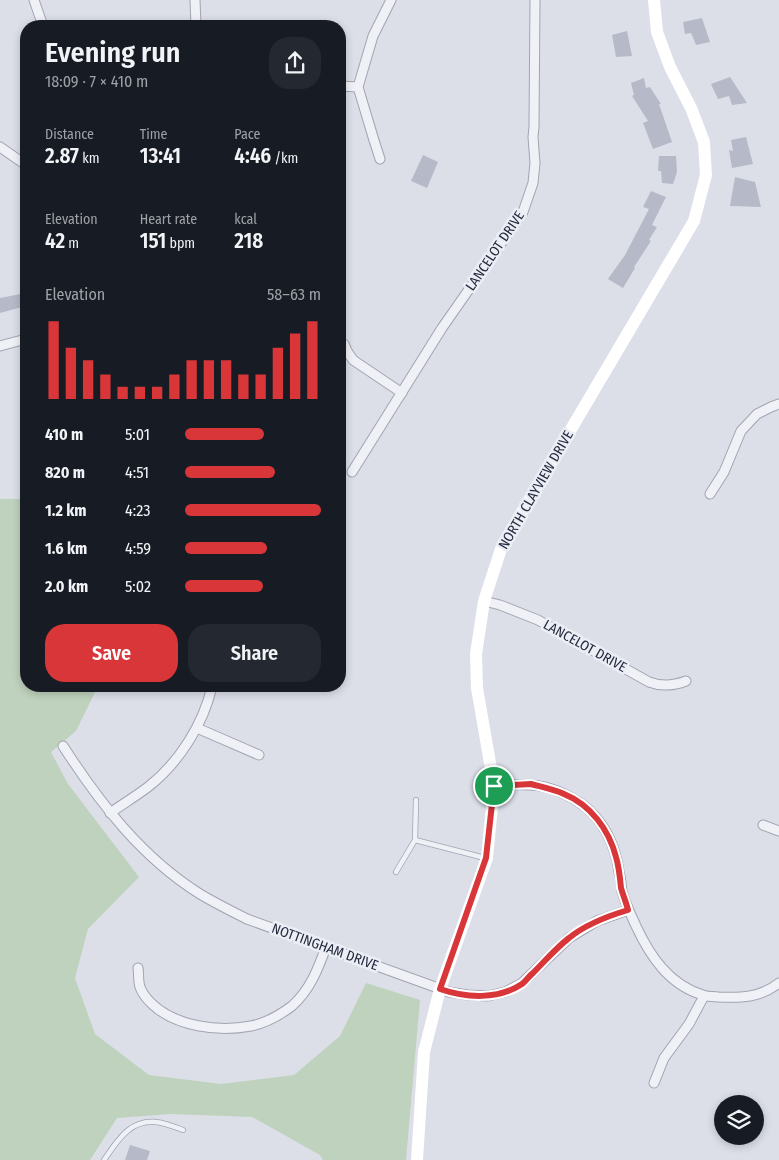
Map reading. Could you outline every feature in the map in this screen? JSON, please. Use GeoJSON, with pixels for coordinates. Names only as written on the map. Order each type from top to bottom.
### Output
{"type":"FeatureCollection","features":[{"type":"Feature","properties":{"kind":"street"},"geometry":{"type":"LineString","coordinates":[[34,0],[41,20]]}},
{"type":"Feature","properties":{"kind":"street"},"geometry":{"type":"LineString","coordinates":[[195,0],[196,20]]}},
{"type":"Feature","properties":{"kind":"street"},"geometry":{"type":"LineString","coordinates":[[380,159],[358,86],[373,36],[391,0]]}},
{"type":"Feature","properties":{"kind":"street","name":"LANCELOT DRIVE"},"geometry":{"type":"LineString","coordinates":[[352,472],[442,328],[523,212],[533,183],[536,163],[533,137],[535,0]]}},
{"type":"Feature","properties":{"kind":"street","name":"NORTH CLAYVIEW DRIVE"},"geometry":{"type":"LineString","coordinates":[[417,1160],[424,1052],[440,989],[486,858],[494,786],[477,683],[476,654],[484,601],[502,546],[694,221],[706,176],[704,142],[691,108],[670,68],[657,32],[654,0]]}},
{"type":"Feature","properties":{"kind":"street"},"geometry":{"type":"LineString","coordinates":[[346,86],[358,86]]}},
{"type":"Feature","properties":{"kind":"street"},"geometry":{"type":"LineString","coordinates":[[0,147],[20,161]]}},
{"type":"Feature","properties":{"kind":"street"},"geometry":{"type":"LineString","coordinates":[[0,346],[20,341]]}},
{"type":"Feature","properties":{"kind":"street"},"geometry":{"type":"LineString","coordinates":[[346,349],[353,360],[402,393]]}},
{"type":"Feature","properties":{"kind":"street"},"geometry":{"type":"LineString","coordinates":[[710,494],[724,472],[742,431],[757,414],[779,404]]}},
{"type":"Feature","properties":{"kind":"street","name":"LANCELOT DRIVE"},"geometry":{"type":"LineString","coordinates":[[484,601],[500,605],[538,620],[649,682],[671,686],[686,681]]}},
{"type":"Feature","properties":{"kind":"street"},"geometry":{"type":"LineString","coordinates":[[110,813],[149,786],[176,759],[197,728],[211,692]]}},
{"type":"Feature","properties":{"kind":"street"},"geometry":{"type":"LineString","coordinates":[[197,728],[259,755]]}},
{"type":"Feature","properties":{"kind":"street","name":"NOTTINGHAM DRIVE"},"geometry":{"type":"LineString","coordinates":[[63,746],[84,780],[126,832],[154,860],[200,894],[247,919],[449,992],[474,996],[488,996],[505,992],[522,984],[569,938],[598,921],[628,910]]}},
{"type":"Feature","properties":{"kind":"street"},"geometry":{"type":"LineString","coordinates":[[494,786],[531,784],[551,789],[566,794],[592,813],[609,837],[616,857],[628,910],[643,942],[666,973],[681,984],[704,996],[738,998],[752,996],[773,988],[779,983]]}},
{"type":"Feature","properties":{"kind":"street"},"geometry":{"type":"LineString","coordinates":[[763,825],[779,831]]}},
{"type":"Feature","properties":{"kind":"street"},"geometry":{"type":"LineString","coordinates":[[138,968],[140,988],[147,999],[168,1016],[198,1026],[236,1028],[252,1026],[267,1021],[292,1005],[303,995],[312,981],[319,968],[326,947]]}},
{"type":"Feature","properties":{"kind":"street"},"geometry":{"type":"LineString","coordinates":[[654,1083],[664,1058],[689,1024],[704,996]]}},
{"type":"Feature","properties":{"kind":"lane"},"geometry":{"type":"LineString","coordinates":[[396,872],[415,840],[416,800]]}},
{"type":"Feature","properties":{"kind":"lane"},"geometry":{"type":"LineString","coordinates":[[415,840],[486,858]]}},
{"type":"Feature","properties":{"kind":"lane"},"geometry":{"type":"LineString","coordinates":[[104,1160],[120,1137],[138,1123],[156,1122],[183,1130]]}},
{"type":"Feature","properties":{"kind":"green space"},"geometry":{"type":"Polygon","coordinates":[[[0,499],[20,499],[20,692],[95,692],[76,731],[51,752],[68,784],[139,877],[88,929],[75,978],[95,1034],[149,1075],[221,1084],[294,1075],[340,1036],[366,983],[420,1000],[406,1160],[323,1160],[320,1155],[252,1117],[170,1114],[117,1118],[90,1160],[0,1160],[0,499]]]}},
{"type":"Feature","properties":{"kind":"building"},"geometry":{"type":"Polygon","coordinates":[[[702,18],[710,42],[696,45],[691,33],[685,34],[683,22],[702,18]]]}},
{"type":"Feature","properties":{"kind":"building"},"geometry":{"type":"Polygon","coordinates":[[[627,31],[632,56],[616,57],[612,35],[627,31]]]}},
{"type":"Feature","properties":{"kind":"building"},"geometry":{"type":"Polygon","coordinates":[[[730,77],[747,103],[732,105],[729,96],[718,99],[711,84],[730,77]]]}},
{"type":"Feature","properties":{"kind":"building"},"geometry":{"type":"Polygon","coordinates":[[[644,78],[646,88],[650,87],[661,104],[659,104],[672,142],[653,149],[643,123],[648,121],[632,96],[634,95],[631,83],[644,78]]]}},
{"type":"Feature","properties":{"kind":"building"},"geometry":{"type":"Polygon","coordinates":[[[746,137],[753,164],[732,168],[729,150],[733,151],[731,140],[746,137]]]}},
{"type":"Feature","properties":{"kind":"building"},"geometry":{"type":"Polygon","coordinates":[[[423,155],[438,162],[427,188],[411,181],[423,155]]]}},
{"type":"Feature","properties":{"kind":"building"},"geometry":{"type":"Polygon","coordinates":[[[659,156],[676,156],[677,172],[673,184],[662,183],[661,171],[658,171],[659,156]]]}},
{"type":"Feature","properties":{"kind":"building"},"geometry":{"type":"Polygon","coordinates":[[[735,177],[755,182],[761,207],[730,206],[735,177]]]}},
{"type":"Feature","properties":{"kind":"building"},"geometry":{"type":"Polygon","coordinates":[[[651,191],[666,197],[652,225],[657,227],[649,240],[651,241],[623,288],[608,279],[625,255],[649,209],[643,207],[651,191]]]}},
{"type":"Feature","properties":{"kind":"building"},"geometry":{"type":"Polygon","coordinates":[[[20,294],[20,308],[0,313],[0,298],[20,294]]]}},
{"type":"Feature","properties":{"kind":"building"},"geometry":{"type":"Polygon","coordinates":[[[130,1145],[150,1151],[147,1160],[125,1160],[130,1145]]]}},
{"type":"Feature","properties":{"kind":"route"},"geometry":{"type":"LineString","coordinates":[[531,784],[551,789],[566,794],[592,813],[609,837],[620,872],[622,890],[628,910],[598,921],[569,938],[522,984],[505,992],[488,996],[449,992],[440,989],[486,858],[494,786],[531,784]]}}]}
